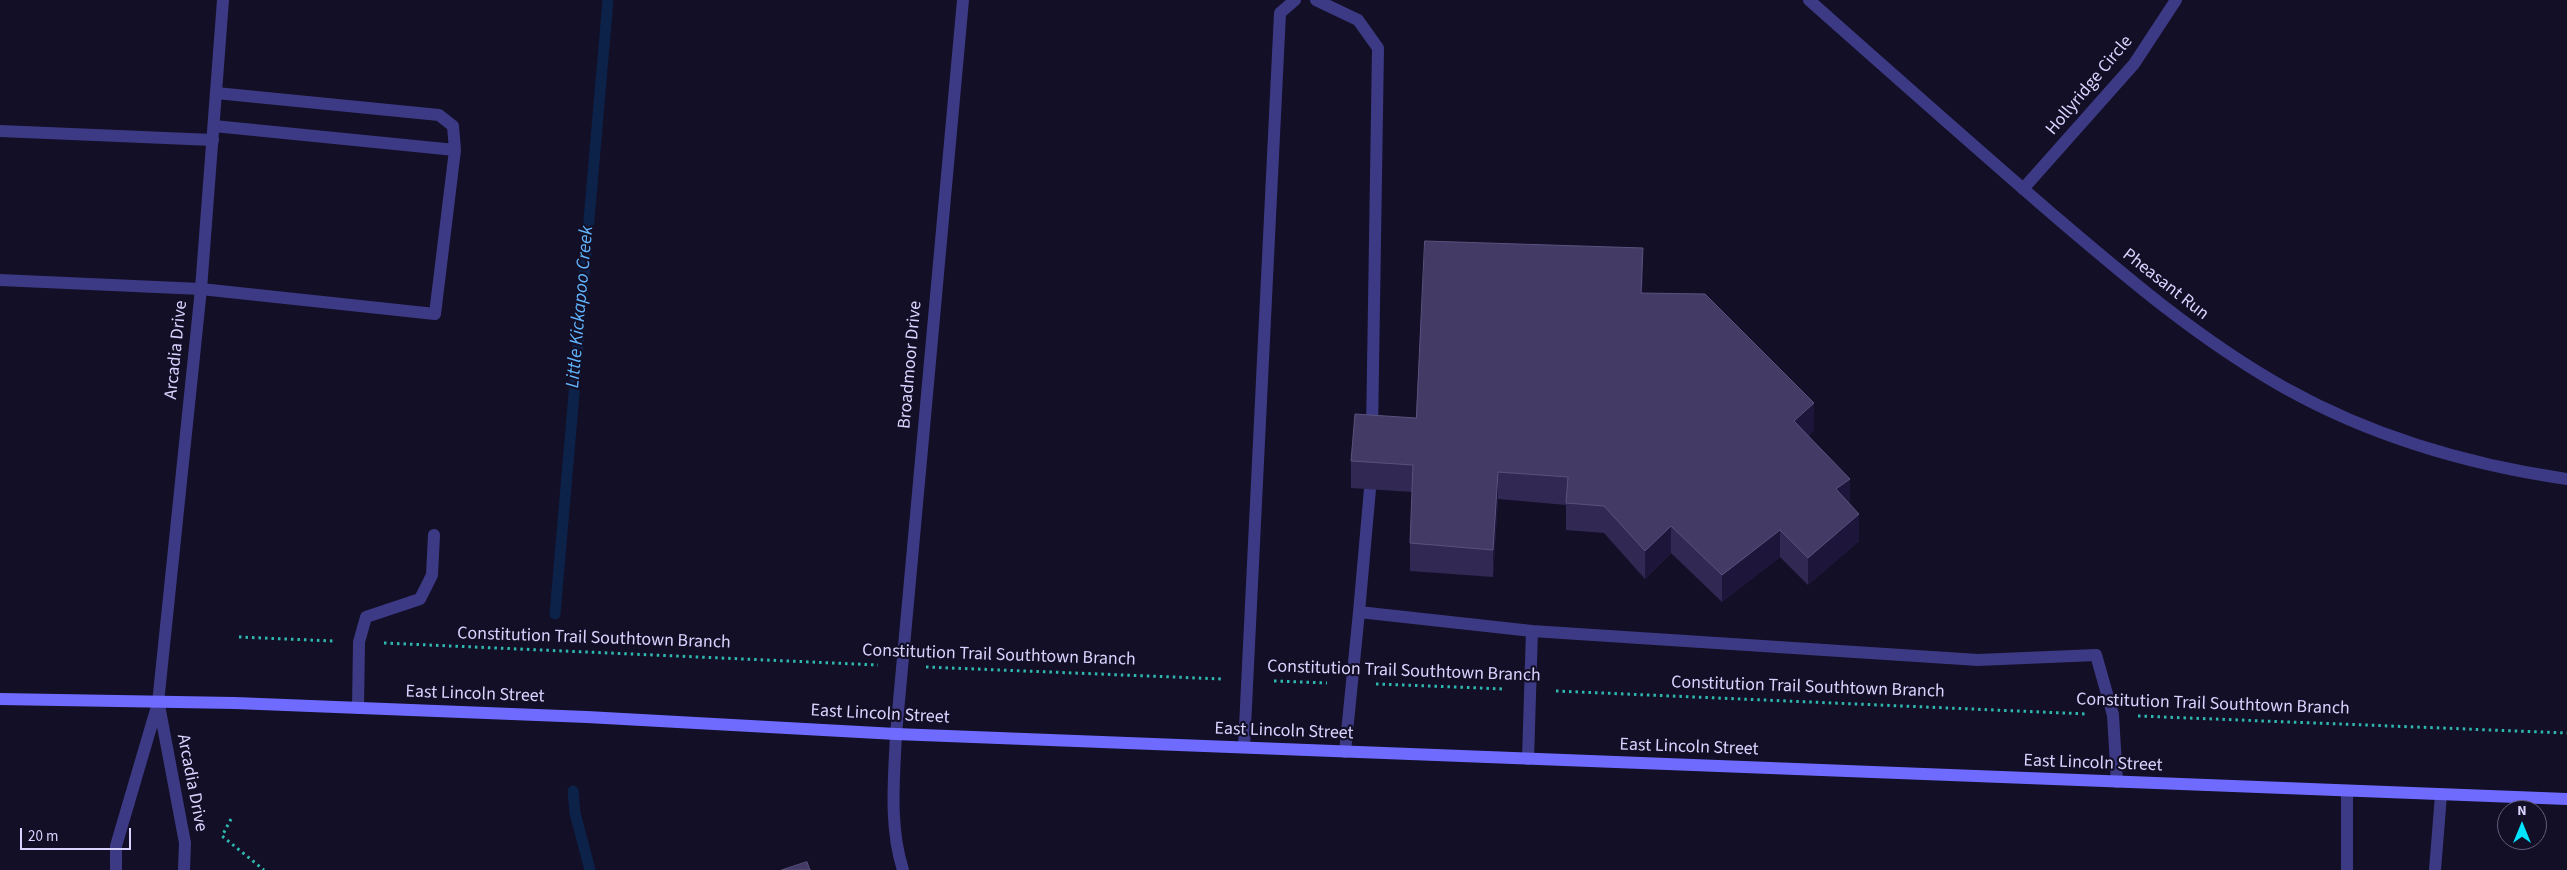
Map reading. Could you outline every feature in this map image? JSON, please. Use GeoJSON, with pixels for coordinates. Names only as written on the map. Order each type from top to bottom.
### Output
{"type":"FeatureCollection","features":[{"type":"Feature","properties":{"kind":"main road","name":"East Lincoln Street"},"geometry":{"type":"LineString","coordinates":[[0,699],[235,703],[896,734],[2347,792],[2567,799]]}},
{"type":"Feature","properties":{"kind":"street","name":"Arcadia Drive"},"geometry":{"type":"LineString","coordinates":[[116,870],[116,846],[158,703],[201,289],[223,0]]}},
{"type":"Feature","properties":{"kind":"street","name":"Broadmoor Drive"},"geometry":{"type":"LineString","coordinates":[[903,870],[895,832],[893,802],[896,734],[963,0]]}},
{"type":"Feature","properties":{"kind":"street"},"geometry":{"type":"LineString","coordinates":[[1244,747],[1249,680],[1280,13],[1295,0]]}},
{"type":"Feature","properties":{"kind":"street"},"geometry":{"type":"LineString","coordinates":[[1316,0],[1358,20],[1378,48],[1372,442]]}},
{"type":"Feature","properties":{"kind":"street","name":"Pheasant Run"},"geometry":{"type":"LineString","coordinates":[[1809,0],[2023,189],[2149,297],[2217,347],[2287,389],[2368,427],[2456,458],[2567,479]]}},
{"type":"Feature","properties":{"kind":"street","name":"Hollyridge Circle"},"geometry":{"type":"LineString","coordinates":[[2023,189],[2134,64],[2176,0]]}},
{"type":"Feature","properties":{"kind":"street"},"geometry":{"type":"LineString","coordinates":[[0,280],[201,289],[435,314],[455,150],[453,126],[439,115],[216,93]]}},
{"type":"Feature","properties":{"kind":"street"},"geometry":{"type":"LineString","coordinates":[[214,126],[455,150]]}},
{"type":"Feature","properties":{"kind":"street"},"geometry":{"type":"LineString","coordinates":[[0,130],[213,140]]}},
{"type":"Feature","properties":{"kind":"street"},"geometry":{"type":"LineString","coordinates":[[1345,752],[1370,490]]}},
{"type":"Feature","properties":{"kind":"street"},"geometry":{"type":"LineString","coordinates":[[358,708],[359,642],[366,617],[420,599],[432,576],[434,535]]}},
{"type":"Feature","properties":{"kind":"street"},"geometry":{"type":"LineString","coordinates":[[1359,612],[1532,631],[1978,660],[2096,655],[2113,715],[2117,782]]}},
{"type":"Feature","properties":{"kind":"street"},"geometry":{"type":"LineString","coordinates":[[1528,759],[1532,631]]}},
{"type":"Feature","properties":{"kind":"street","name":"Arcadia Drive"},"geometry":{"type":"LineString","coordinates":[[158,703],[185,843],[184,870]]}},
{"type":"Feature","properties":{"kind":"street"},"geometry":{"type":"LineString","coordinates":[[2347,792],[2347,870]]}},
{"type":"Feature","properties":{"kind":"street"},"geometry":{"type":"LineString","coordinates":[[2435,870],[2441,795]]}},
{"type":"Feature","properties":{"kind":"path","name":"Constitution Trail Southtown Branch"},"geometry":{"type":"LineString","coordinates":[[239,638],[2567,733]]}},
{"type":"Feature","properties":{"kind":"path"},"geometry":{"type":"LineString","coordinates":[[231,819],[222,836],[264,870]]}},
{"type":"Feature","properties":{"kind":"building"},"geometry":{"type":"Polygon","coordinates":[[[1425,241],[1643,248],[1641,293],[1705,294],[1814,403],[1794,421],[1850,479],[1836,489],[1859,514],[1808,558],[1780,530],[1722,575],[1671,526],[1645,551],[1604,506],[1566,503],[1568,477],[1498,472],[1493,550],[1410,543],[1413,465],[1351,461],[1355,414],[1416,418],[1425,241]]]}},
{"type":"Feature","properties":{"kind":"building"},"geometry":{"type":"Polygon","coordinates":[[[807,862],[810,870],[782,870],[807,862]]]}},
{"type":"Feature","properties":{"kind":"waterway","name":"Little Kickapoo Creek"},"geometry":{"type":"LineString","coordinates":[[555,614],[608,0]]}},
{"type":"Feature","properties":{"kind":"waterway","name":"Little Kickapoo Creek"},"geometry":{"type":"LineString","coordinates":[[573,791],[575,813],[590,870]]}}]}
